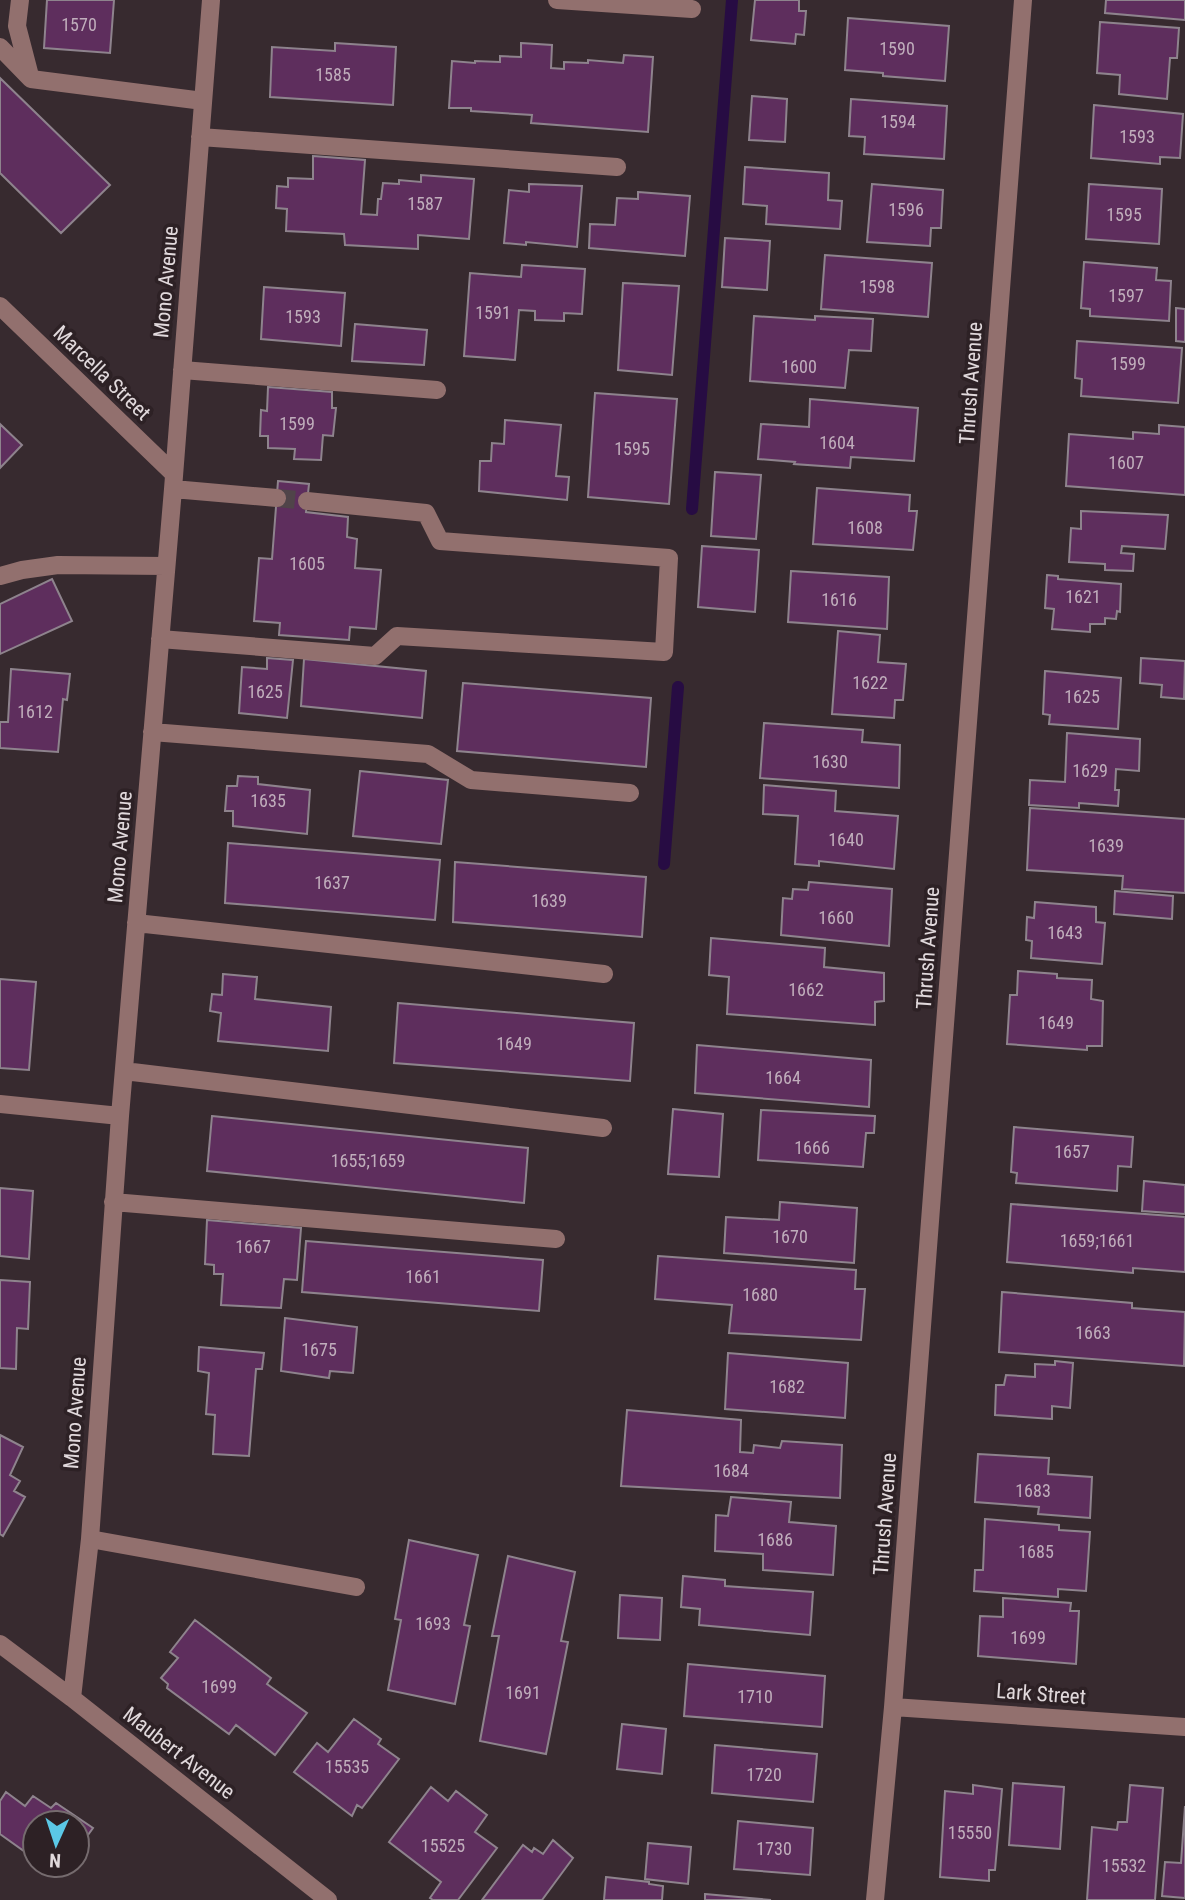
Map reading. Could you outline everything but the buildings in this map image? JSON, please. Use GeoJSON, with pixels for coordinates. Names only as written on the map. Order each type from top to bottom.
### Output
{"type":"FeatureCollection","features":[{"type":"Feature","properties":{"kind":"street"},"geometry":{"type":"LineString","coordinates":[[20,0],[18,26],[31,79]]}},
{"type":"Feature","properties":{"kind":"street","name":"Mono Avenue"},"geometry":{"type":"LineString","coordinates":[[72,1698],[90,1539],[113,1202],[211,0]]}},
{"type":"Feature","properties":{"kind":"street"},"geometry":{"type":"LineString","coordinates":[[557,0],[692,9]]}},
{"type":"Feature","properties":{"kind":"street","name":"Thrush Avenue"},"geometry":{"type":"LineString","coordinates":[[875,1900],[893,1707],[1023,0]]}},
{"type":"Feature","properties":{"kind":"street"},"geometry":{"type":"LineString","coordinates":[[0,47],[31,79],[203,101]]}},
{"type":"Feature","properties":{"kind":"street"},"geometry":{"type":"LineString","coordinates":[[200,137],[617,167]]}},
{"type":"Feature","properties":{"kind":"street","name":"Marcella Street"},"geometry":{"type":"LineString","coordinates":[[0,306],[173,481]]}},
{"type":"Feature","properties":{"kind":"street"},"geometry":{"type":"LineString","coordinates":[[182,370],[437,390]]}},
{"type":"Feature","properties":{"kind":"street"},"geometry":{"type":"LineString","coordinates":[[173,481],[277,498]]}},
{"type":"Feature","properties":{"kind":"street"},"geometry":{"type":"LineString","coordinates":[[160,639],[375,656],[397,636],[664,652],[669,558],[440,541],[426,513],[307,501]]}},
{"type":"Feature","properties":{"kind":"street"},"geometry":{"type":"LineString","coordinates":[[0,576],[58,565],[166,566]]}},
{"type":"Feature","properties":{"kind":"street"},"geometry":{"type":"LineString","coordinates":[[152,732],[428,754],[471,780],[630,793]]}},
{"type":"Feature","properties":{"kind":"street"},"geometry":{"type":"LineString","coordinates":[[136,923],[604,974]]}},
{"type":"Feature","properties":{"kind":"street"},"geometry":{"type":"LineString","coordinates":[[124,1072],[603,1128]]}},
{"type":"Feature","properties":{"kind":"street"},"geometry":{"type":"LineString","coordinates":[[0,1104],[120,1116]]}},
{"type":"Feature","properties":{"kind":"street"},"geometry":{"type":"LineString","coordinates":[[113,1202],[556,1239]]}},
{"type":"Feature","properties":{"kind":"street"},"geometry":{"type":"LineString","coordinates":[[90,1539],[356,1587]]}},
{"type":"Feature","properties":{"kind":"street","name":"Maubert Avenue"},"geometry":{"type":"LineString","coordinates":[[0,1644],[328,1900]]}},
{"type":"Feature","properties":{"kind":"street","name":"Lark Street"},"geometry":{"type":"LineString","coordinates":[[893,1707],[1185,1727]]}},
{"type":"Feature","properties":{"kind":"waterway"},"geometry":{"type":"LineString","coordinates":[[692,509],[732,0]]}},
{"type":"Feature","properties":{"kind":"waterway"},"geometry":{"type":"LineString","coordinates":[[664,864],[678,687]]}},
{"type":"Feature","properties":{"kind":"tunnel"},"geometry":{"type":"LineString","coordinates":[[277,498],[307,501]]}}]}
